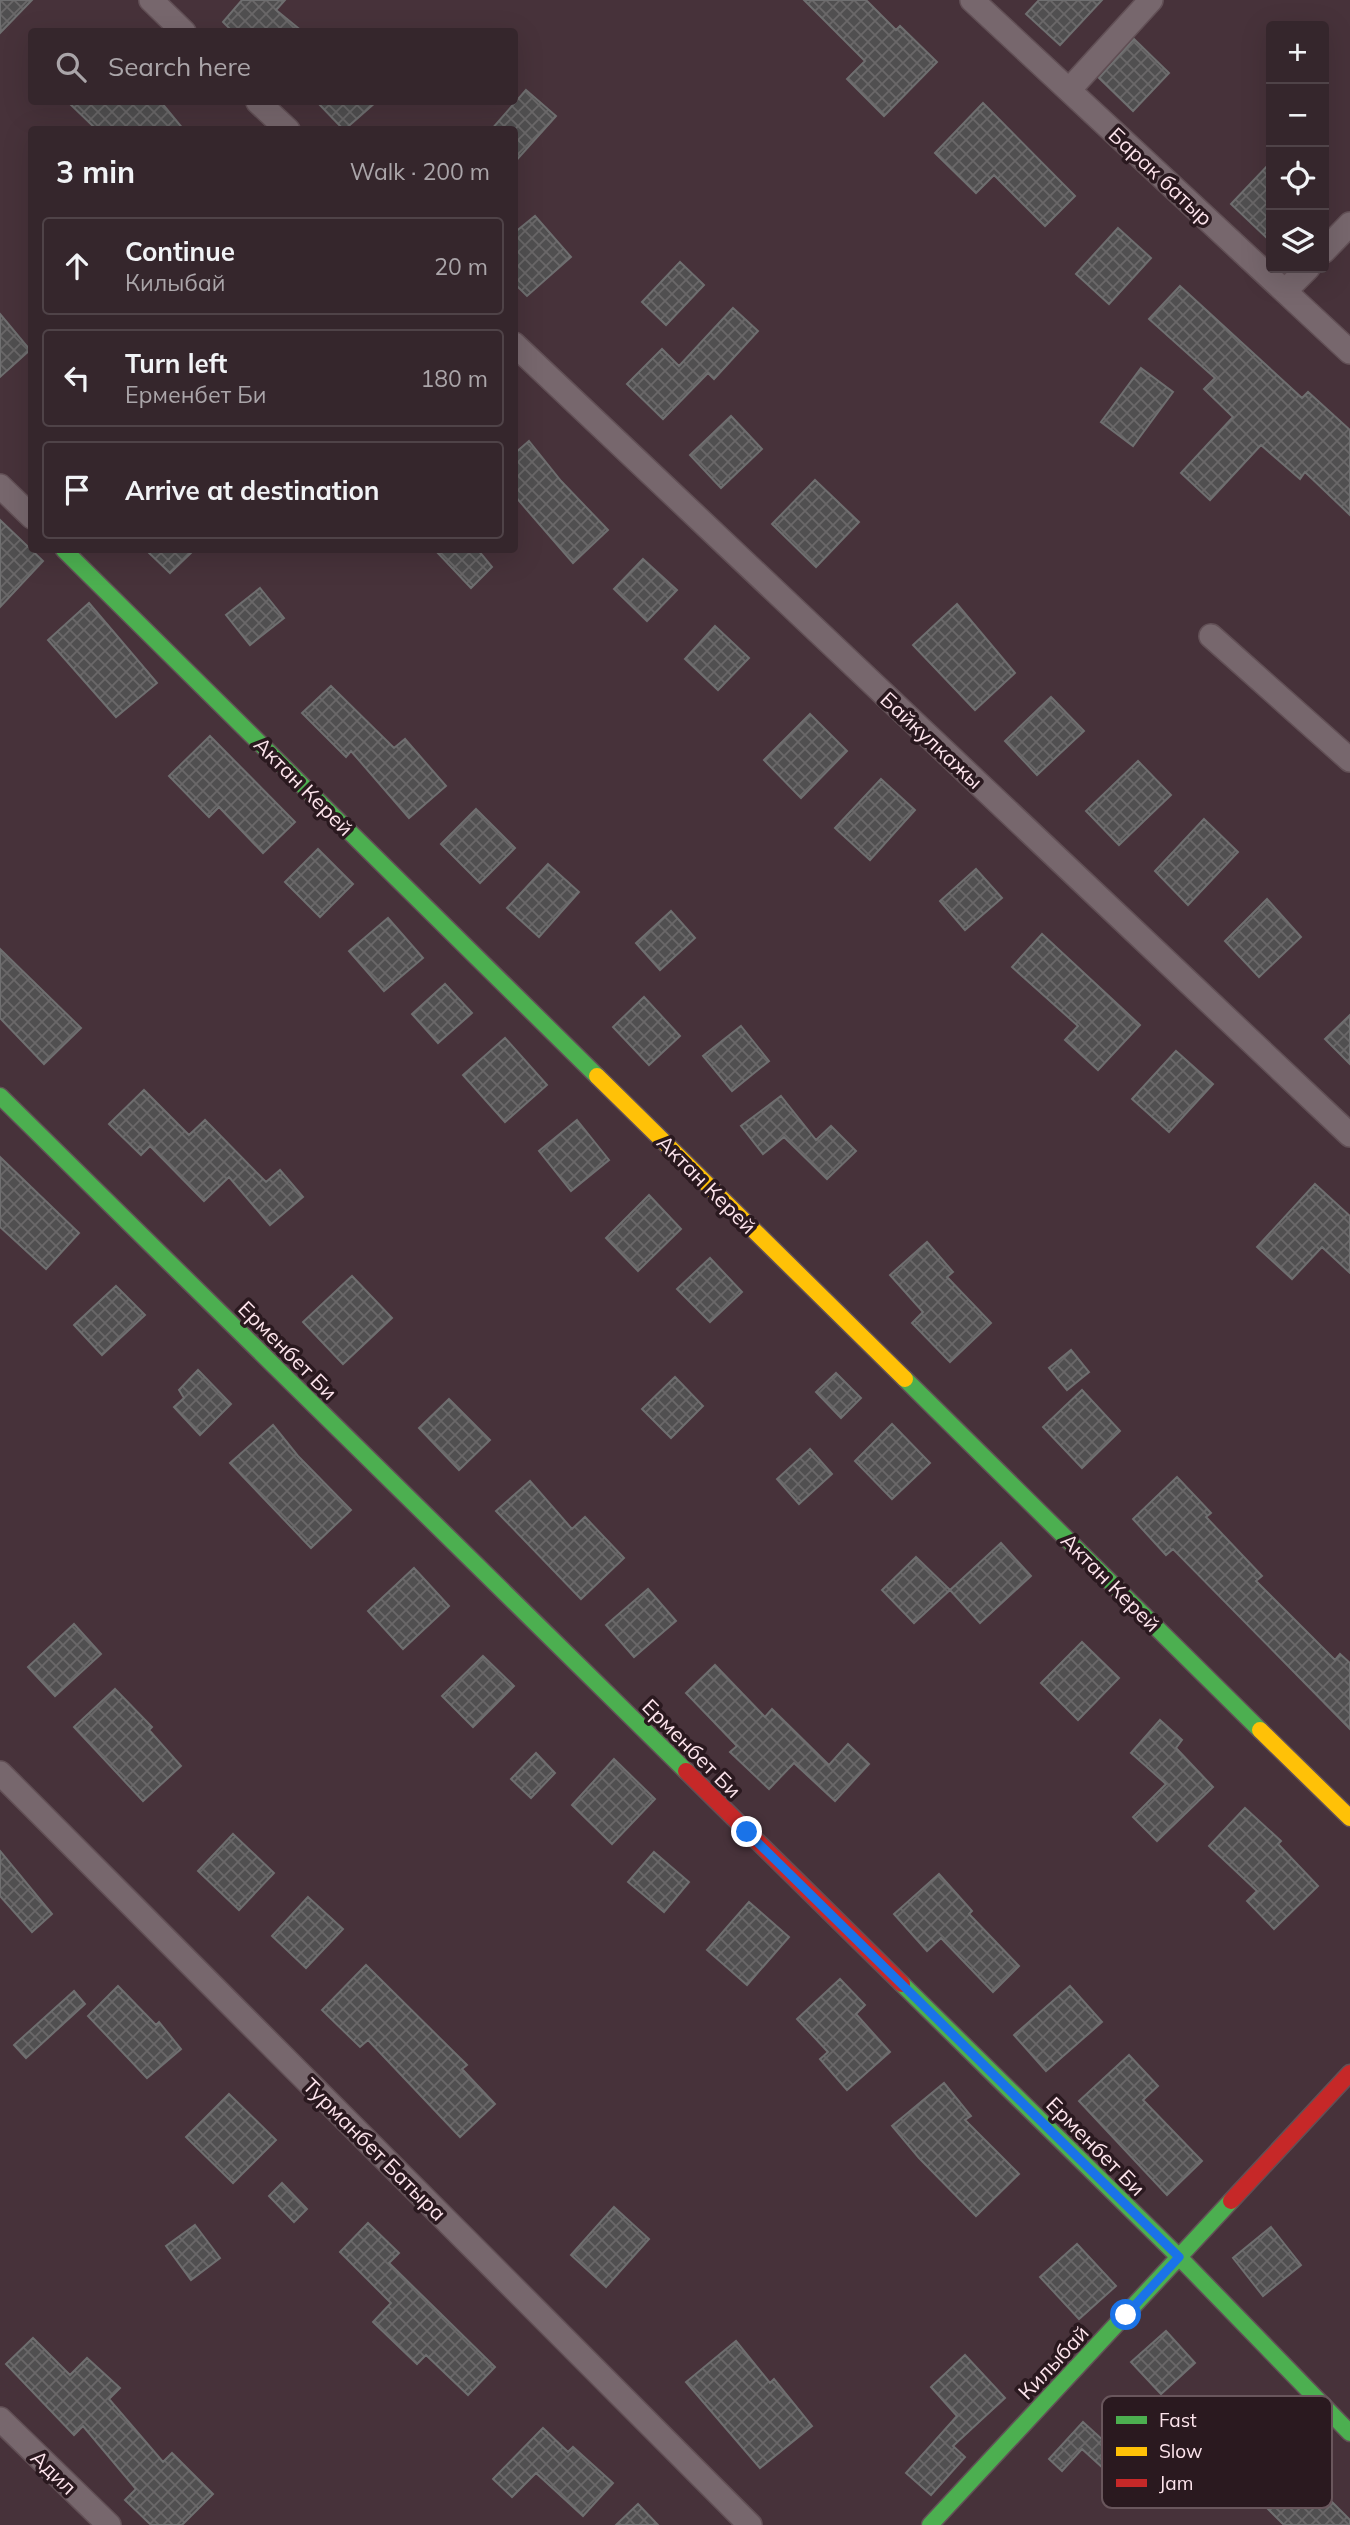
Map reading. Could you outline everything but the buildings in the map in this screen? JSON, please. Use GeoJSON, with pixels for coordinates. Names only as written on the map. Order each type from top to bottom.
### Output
{"type":"FeatureCollection","features":[{"type":"Feature","properties":{"kind":"street"},"geometry":{"type":"LineString","coordinates":[[151,0],[180,28]]}},
{"type":"Feature","properties":{"kind":"street","name":"Барак батыр"},"geometry":{"type":"LineString","coordinates":[[972,0],[1350,352]]}},
{"type":"Feature","properties":{"kind":"street"},"geometry":{"type":"LineString","coordinates":[[1069,90],[1151,0]]}},
{"type":"Feature","properties":{"kind":"street"},"geometry":{"type":"LineString","coordinates":[[261,105],[284,126]]}},
{"type":"Feature","properties":{"kind":"street"},"geometry":{"type":"LineString","coordinates":[[1329,246],[1350,224]]}},
{"type":"Feature","properties":{"kind":"street"},"geometry":{"type":"LineString","coordinates":[[1285,292],[1303,273]]}},
{"type":"Feature","properties":{"kind":"street","name":"Байкулкажы"},"geometry":{"type":"LineString","coordinates":[[518,348],[1350,1135]]}},
{"type":"Feature","properties":{"kind":"street"},"geometry":{"type":"LineString","coordinates":[[0,486],[28,513]]}},
{"type":"Feature","properties":{"kind":"street","name":"Актан Керей"},"geometry":{"type":"LineString","coordinates":[[67,553],[1350,1818]]}},
{"type":"Feature","properties":{"kind":"street"},"geometry":{"type":"LineString","coordinates":[[1210,636],[1350,760]]}},
{"type":"Feature","properties":{"kind":"street","name":"Ерменбет Би"},"geometry":{"type":"LineString","coordinates":[[0,1096],[1179,2257],[1314,2396]]}},
{"type":"Feature","properties":{"kind":"street","name":"Турманбет Батыра"},"geometry":{"type":"LineString","coordinates":[[0,1773],[750,2525]]}},
{"type":"Feature","properties":{"kind":"street","name":"Килыбай"},"geometry":{"type":"LineString","coordinates":[[930,2525],[1350,2073]]}},
{"type":"Feature","properties":{"kind":"street","name":"Ерменбет Би"},"geometry":{"type":"LineString","coordinates":[[1332,2414],[1350,2433]]}},
{"type":"Feature","properties":{"kind":"street","name":"Адил"},"geometry":{"type":"LineString","coordinates":[[0,2418],[109,2525]]}},
{"type":"Feature","properties":{"kind":"traffic: fast"},"geometry":{"type":"LineString","coordinates":[[67,553],[597,1076]]}},
{"type":"Feature","properties":{"kind":"traffic: fast"},"geometry":{"type":"LineString","coordinates":[[0,1096],[686,1771]]}},
{"type":"Feature","properties":{"kind":"traffic: fast"},"geometry":{"type":"LineString","coordinates":[[905,1379],[1260,1730]]}},
{"type":"Feature","properties":{"kind":"traffic: fast"},"geometry":{"type":"LineString","coordinates":[[902,1984],[1179,2257],[1314,2396]]}},
{"type":"Feature","properties":{"kind":"traffic: fast"},"geometry":{"type":"LineString","coordinates":[[930,2525],[1231,2201]]}},
{"type":"Feature","properties":{"kind":"traffic: fast"},"geometry":{"type":"LineString","coordinates":[[1332,2414],[1350,2433]]}},
{"type":"Feature","properties":{"kind":"traffic: slow"},"geometry":{"type":"LineString","coordinates":[[597,1076],[905,1379]]}},
{"type":"Feature","properties":{"kind":"traffic: slow"},"geometry":{"type":"LineString","coordinates":[[1260,1730],[1350,1818]]}},
{"type":"Feature","properties":{"kind":"traffic: jam"},"geometry":{"type":"LineString","coordinates":[[686,1771],[902,1984]]}},
{"type":"Feature","properties":{"kind":"traffic: jam"},"geometry":{"type":"LineString","coordinates":[[1231,2201],[1350,2073]]}},
{"type":"Feature","properties":{"kind":"route"},"geometry":{"type":"LineString","coordinates":[[747,1832],[1179,2257],[1126,2315]]}}]}
